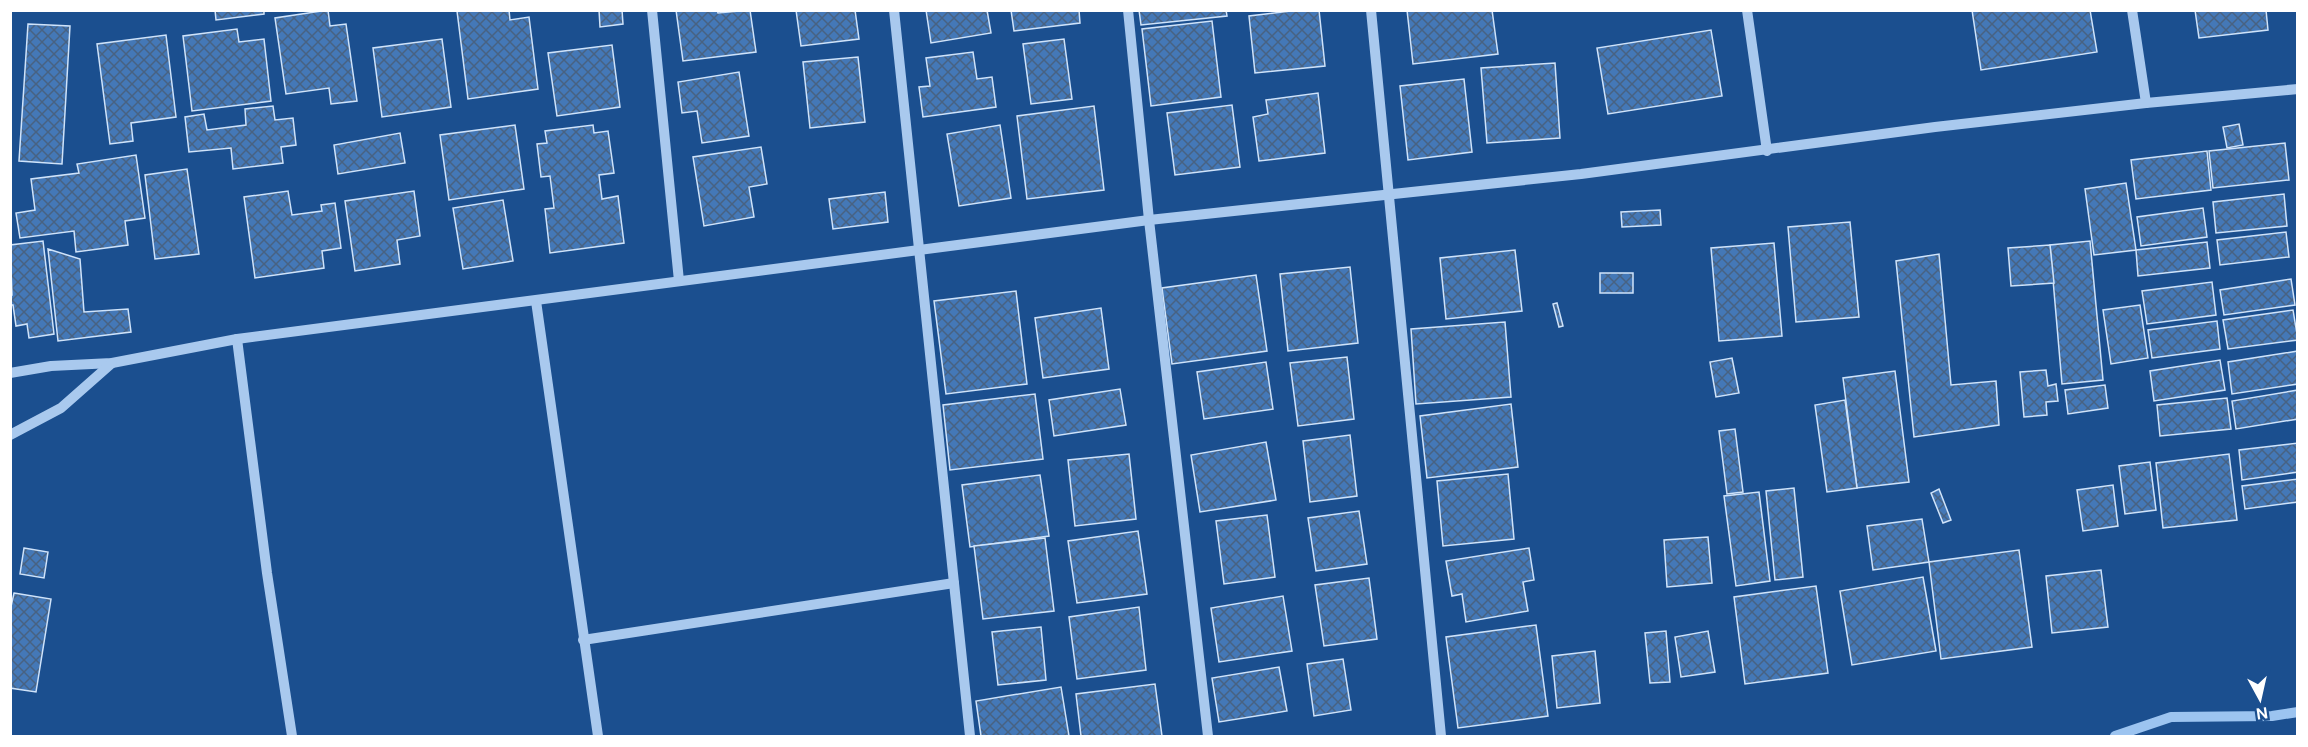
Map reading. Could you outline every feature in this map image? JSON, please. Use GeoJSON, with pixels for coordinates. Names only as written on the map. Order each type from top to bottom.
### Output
{"type":"FeatureCollection","features":[{"type":"Feature","properties":{"kind":"street"},"geometry":{"type":"LineString","coordinates":[[652,10],[679,281]]}},
{"type":"Feature","properties":{"kind":"street"},"geometry":{"type":"LineString","coordinates":[[894,10],[970,736]]}},
{"type":"Feature","properties":{"kind":"street"},"geometry":{"type":"LineString","coordinates":[[1128,10],[1149,220],[1208,736]]}},
{"type":"Feature","properties":{"kind":"street"},"geometry":{"type":"LineString","coordinates":[[1371,10],[1441,736]]}},
{"type":"Feature","properties":{"kind":"street"},"geometry":{"type":"LineString","coordinates":[[1747,10],[1767,151]]}},
{"type":"Feature","properties":{"kind":"street"},"geometry":{"type":"LineString","coordinates":[[2132,10],[2146,103]]}},
{"type":"Feature","properties":{"kind":"street"},"geometry":{"type":"LineString","coordinates":[[10,373],[51,366],[112,363],[237,339],[1149,220],[1581,174],[1935,127],[2146,103],[2298,89]]}},
{"type":"Feature","properties":{"kind":"street"},"geometry":{"type":"LineString","coordinates":[[536,301],[598,736]]}},
{"type":"Feature","properties":{"kind":"street"},"geometry":{"type":"LineString","coordinates":[[237,339],[267,573],[292,736]]}},
{"type":"Feature","properties":{"kind":"street"},"geometry":{"type":"LineString","coordinates":[[10,435],[61,408],[112,363]]}},
{"type":"Feature","properties":{"kind":"street"},"geometry":{"type":"LineString","coordinates":[[583,640],[954,583]]}},
{"type":"Feature","properties":{"kind":"building"},"geometry":{"type":"Polygon","coordinates":[[[215,10],[264,10],[264,14],[216,20],[215,10]]]}},
{"type":"Feature","properties":{"kind":"building"},"geometry":{"type":"Polygon","coordinates":[[[328,10],[330,26],[346,24],[357,101],[331,104],[329,88],[286,94],[275,18],[328,10]]]}},
{"type":"Feature","properties":{"kind":"building"},"geometry":{"type":"Polygon","coordinates":[[[509,10],[510,20],[529,17],[538,89],[468,99],[457,11],[509,10]]]}},
{"type":"Feature","properties":{"kind":"building"},"geometry":{"type":"Polygon","coordinates":[[[599,10],[622,10],[623,24],[600,27],[599,10]]]}},
{"type":"Feature","properties":{"kind":"building"},"geometry":{"type":"Polygon","coordinates":[[[676,10],[717,10],[718,13],[750,10],[756,52],[683,61],[676,10]]]}},
{"type":"Feature","properties":{"kind":"building"},"geometry":{"type":"Polygon","coordinates":[[[796,10],[855,10],[859,39],[801,46],[796,10]]]}},
{"type":"Feature","properties":{"kind":"building"},"geometry":{"type":"Polygon","coordinates":[[[926,10],[987,10],[991,33],[931,43],[926,10]]]}},
{"type":"Feature","properties":{"kind":"building"},"geometry":{"type":"Polygon","coordinates":[[[1011,10],[1079,10],[1080,23],[1014,31],[1011,10]]]}},
{"type":"Feature","properties":{"kind":"building"},"geometry":{"type":"Polygon","coordinates":[[[1139,10],[1226,10],[1227,16],[1141,25],[1139,10]]]}},
{"type":"Feature","properties":{"kind":"building"},"geometry":{"type":"Polygon","coordinates":[[[1319,10],[1325,66],[1255,73],[1249,16],[1319,10]]]}},
{"type":"Feature","properties":{"kind":"building"},"geometry":{"type":"Polygon","coordinates":[[[1407,10],[1492,10],[1498,54],[1413,64],[1407,10]]]}},
{"type":"Feature","properties":{"kind":"building"},"geometry":{"type":"Polygon","coordinates":[[[1972,10],[2090,10],[2097,52],[1981,70],[1972,10]]]}},
{"type":"Feature","properties":{"kind":"building"},"geometry":{"type":"Polygon","coordinates":[[[2195,10],[2266,10],[2268,30],[2199,38],[2195,10]]]}},
{"type":"Feature","properties":{"kind":"building"},"geometry":{"type":"Polygon","coordinates":[[[1212,21],[1221,97],[1151,106],[1142,29],[1212,21]]]}},
{"type":"Feature","properties":{"kind":"building"},"geometry":{"type":"Polygon","coordinates":[[[28,24],[70,26],[62,164],[19,161],[28,24]]]}},
{"type":"Feature","properties":{"kind":"building"},"geometry":{"type":"Polygon","coordinates":[[[237,29],[239,42],[264,39],[271,101],[192,111],[183,36],[237,29]]]}},
{"type":"Feature","properties":{"kind":"building"},"geometry":{"type":"Polygon","coordinates":[[[1711,30],[1722,96],[1608,114],[1597,48],[1711,30]]]}},
{"type":"Feature","properties":{"kind":"building"},"geometry":{"type":"Polygon","coordinates":[[[166,35],[176,117],[131,123],[133,141],[110,144],[97,44],[166,35]]]}},
{"type":"Feature","properties":{"kind":"building"},"geometry":{"type":"Polygon","coordinates":[[[442,39],[451,107],[382,117],[373,48],[442,39]]]}},
{"type":"Feature","properties":{"kind":"building"},"geometry":{"type":"Polygon","coordinates":[[[1064,39],[1072,99],[1031,104],[1023,44],[1064,39]]]}},
{"type":"Feature","properties":{"kind":"building"},"geometry":{"type":"Polygon","coordinates":[[[612,45],[620,107],[557,116],[548,53],[612,45]]]}},
{"type":"Feature","properties":{"kind":"building"},"geometry":{"type":"Polygon","coordinates":[[[973,52],[977,79],[992,77],[996,107],[923,117],[919,87],[930,86],[926,58],[973,52]]]}},
{"type":"Feature","properties":{"kind":"building"},"geometry":{"type":"Polygon","coordinates":[[[858,57],[865,122],[810,128],[803,62],[858,57]]]}},
{"type":"Feature","properties":{"kind":"building"},"geometry":{"type":"Polygon","coordinates":[[[1555,63],[1560,138],[1487,143],[1481,68],[1555,63]]]}},
{"type":"Feature","properties":{"kind":"building"},"geometry":{"type":"Polygon","coordinates":[[[739,72],[749,136],[702,143],[697,111],[682,113],[678,82],[739,72]]]}},
{"type":"Feature","properties":{"kind":"building"},"geometry":{"type":"Polygon","coordinates":[[[1464,79],[1472,152],[1408,160],[1400,86],[1464,79]]]}},
{"type":"Feature","properties":{"kind":"building"},"geometry":{"type":"Polygon","coordinates":[[[1318,93],[1325,153],[1259,161],[1253,117],[1268,114],[1266,100],[1318,93]]]}},
{"type":"Feature","properties":{"kind":"building"},"geometry":{"type":"Polygon","coordinates":[[[1232,105],[1240,167],[1175,175],[1167,113],[1232,105]]]}},
{"type":"Feature","properties":{"kind":"building"},"geometry":{"type":"Polygon","coordinates":[[[273,106],[275,120],[293,118],[296,145],[281,147],[283,163],[233,169],[231,148],[189,152],[185,117],[204,114],[207,130],[246,125],[245,109],[273,106]]]}},
{"type":"Feature","properties":{"kind":"building"},"geometry":{"type":"Polygon","coordinates":[[[1094,106],[1104,190],[1027,199],[1017,116],[1094,106]]]}},
{"type":"Feature","properties":{"kind":"building"},"geometry":{"type":"Polygon","coordinates":[[[2239,124],[2243,145],[2227,148],[2223,127],[2239,124]]]}},
{"type":"Feature","properties":{"kind":"building"},"geometry":{"type":"Polygon","coordinates":[[[515,125],[524,189],[449,200],[440,135],[515,125]]]}},
{"type":"Feature","properties":{"kind":"building"},"geometry":{"type":"Polygon","coordinates":[[[593,125],[594,133],[608,131],[614,173],[599,175],[602,199],[618,196],[624,243],[550,253],[545,209],[554,208],[550,176],[541,177],[537,144],[547,143],[545,131],[593,125]]]}},
{"type":"Feature","properties":{"kind":"building"},"geometry":{"type":"Polygon","coordinates":[[[1000,125],[1011,198],[959,206],[947,134],[1000,125]]]}},
{"type":"Feature","properties":{"kind":"building"},"geometry":{"type":"Polygon","coordinates":[[[400,133],[405,163],[338,174],[334,145],[400,133]]]}},
{"type":"Feature","properties":{"kind":"building"},"geometry":{"type":"Polygon","coordinates":[[[2285,143],[2289,180],[2213,188],[2209,151],[2285,143]]]}},
{"type":"Feature","properties":{"kind":"building"},"geometry":{"type":"Polygon","coordinates":[[[761,147],[767,184],[749,187],[754,217],[704,226],[693,157],[761,147]]]}},
{"type":"Feature","properties":{"kind":"building"},"geometry":{"type":"Polygon","coordinates":[[[2207,151],[2211,190],[2136,199],[2131,160],[2207,151]]]}},
{"type":"Feature","properties":{"kind":"building"},"geometry":{"type":"Polygon","coordinates":[[[136,155],[145,218],[125,221],[128,245],[76,252],[74,231],[20,238],[16,213],[35,210],[31,179],[79,173],[77,164],[136,155]]]}},
{"type":"Feature","properties":{"kind":"building"},"geometry":{"type":"Polygon","coordinates":[[[187,169],[199,254],[155,259],[145,175],[187,169]]]}},
{"type":"Feature","properties":{"kind":"building"},"geometry":{"type":"Polygon","coordinates":[[[2126,183],[2136,250],[2094,255],[2085,189],[2126,183]]]}},
{"type":"Feature","properties":{"kind":"building"},"geometry":{"type":"Polygon","coordinates":[[[288,191],[292,215],[322,211],[321,205],[335,203],[341,248],[322,251],[324,268],[255,278],[244,197],[288,191]]]}},
{"type":"Feature","properties":{"kind":"building"},"geometry":{"type":"Polygon","coordinates":[[[414,191],[420,236],[397,240],[400,264],[355,271],[345,201],[414,191]]]}},
{"type":"Feature","properties":{"kind":"building"},"geometry":{"type":"Polygon","coordinates":[[[885,192],[888,222],[833,229],[829,199],[885,192]]]}},
{"type":"Feature","properties":{"kind":"building"},"geometry":{"type":"Polygon","coordinates":[[[2284,194],[2287,226],[2216,233],[2213,202],[2284,194]]]}},
{"type":"Feature","properties":{"kind":"building"},"geometry":{"type":"Polygon","coordinates":[[[503,200],[513,261],[463,269],[453,208],[503,200]]]}},
{"type":"Feature","properties":{"kind":"building"},"geometry":{"type":"Polygon","coordinates":[[[2203,208],[2207,237],[2141,246],[2137,217],[2203,208]]]}},
{"type":"Feature","properties":{"kind":"building"},"geometry":{"type":"Polygon","coordinates":[[[1660,210],[1661,225],[1622,227],[1621,212],[1660,210]]]}},
{"type":"Feature","properties":{"kind":"building"},"geometry":{"type":"Polygon","coordinates":[[[1850,222],[1859,317],[1796,322],[1788,227],[1850,222]]]}},
{"type":"Feature","properties":{"kind":"building"},"geometry":{"type":"Polygon","coordinates":[[[2286,232],[2289,257],[2220,265],[2217,240],[2286,232]]]}},
{"type":"Feature","properties":{"kind":"building"},"geometry":{"type":"Polygon","coordinates":[[[43,241],[54,334],[29,338],[27,324],[16,326],[13,305],[10,305],[10,295],[12,295],[10,245],[43,241]]]}},
{"type":"Feature","properties":{"kind":"building"},"geometry":{"type":"Polygon","coordinates":[[[2090,241],[2103,380],[2062,384],[2050,245],[2090,241]]]}},
{"type":"Feature","properties":{"kind":"building"},"geometry":{"type":"Polygon","coordinates":[[[2207,242],[2210,268],[2138,276],[2136,250],[2207,242]]]}},
{"type":"Feature","properties":{"kind":"building"},"geometry":{"type":"Polygon","coordinates":[[[1774,243],[1782,336],[1719,341],[1711,248],[1774,243]]]}},
{"type":"Feature","properties":{"kind":"building"},"geometry":{"type":"Polygon","coordinates":[[[2050,245],[2054,283],[2011,286],[2008,248],[2050,245]]]}},
{"type":"Feature","properties":{"kind":"building"},"geometry":{"type":"Polygon","coordinates":[[[48,249],[80,259],[84,312],[128,309],[131,332],[58,341],[48,249]]]}},
{"type":"Feature","properties":{"kind":"building"},"geometry":{"type":"Polygon","coordinates":[[[1515,250],[1522,311],[1446,319],[1440,258],[1515,250]]]}},
{"type":"Feature","properties":{"kind":"building"},"geometry":{"type":"Polygon","coordinates":[[[1939,254],[1951,385],[1996,381],[1999,425],[1914,437],[1896,261],[1939,254]]]}},
{"type":"Feature","properties":{"kind":"building"},"geometry":{"type":"Polygon","coordinates":[[[1350,267],[1358,343],[1288,351],[1280,274],[1350,267]]]}},
{"type":"Feature","properties":{"kind":"building"},"geometry":{"type":"Polygon","coordinates":[[[1600,273],[1633,273],[1633,293],[1600,293],[1600,273]]]}},
{"type":"Feature","properties":{"kind":"building"},"geometry":{"type":"Polygon","coordinates":[[[1256,275],[1267,351],[1172,364],[1162,288],[1256,275]]]}},
{"type":"Feature","properties":{"kind":"building"},"geometry":{"type":"Polygon","coordinates":[[[2291,279],[2295,305],[2224,315],[2220,290],[2291,279]]]}},
{"type":"Feature","properties":{"kind":"building"},"geometry":{"type":"Polygon","coordinates":[[[2212,282],[2216,315],[2147,324],[2142,291],[2212,282]]]}},
{"type":"Feature","properties":{"kind":"building"},"geometry":{"type":"Polygon","coordinates":[[[1016,291],[1027,384],[946,394],[934,301],[1016,291]]]}},
{"type":"Feature","properties":{"kind":"building"},"geometry":{"type":"Polygon","coordinates":[[[1557,303],[1563,326],[1559,327],[1553,304],[1557,303]]]}},
{"type":"Feature","properties":{"kind":"building"},"geometry":{"type":"Polygon","coordinates":[[[2140,305],[2148,358],[2111,364],[2103,310],[2140,305]]]}},
{"type":"Feature","properties":{"kind":"building"},"geometry":{"type":"Polygon","coordinates":[[[1101,308],[1109,369],[1043,378],[1035,318],[1101,308]]]}},
{"type":"Feature","properties":{"kind":"building"},"geometry":{"type":"Polygon","coordinates":[[[2293,310],[2298,340],[2228,349],[2223,320],[2293,310]]]}},
{"type":"Feature","properties":{"kind":"building"},"geometry":{"type":"Polygon","coordinates":[[[2217,321],[2220,349],[2152,358],[2148,330],[2217,321]]]}},
{"type":"Feature","properties":{"kind":"building"},"geometry":{"type":"Polygon","coordinates":[[[1505,322],[1511,397],[1416,404],[1411,329],[1505,322]]]}},
{"type":"Feature","properties":{"kind":"building"},"geometry":{"type":"Polygon","coordinates":[[[2298,351],[2298,384],[2232,394],[2228,362],[2298,351]]]}},
{"type":"Feature","properties":{"kind":"building"},"geometry":{"type":"Polygon","coordinates":[[[1347,357],[1354,419],[1298,426],[1290,363],[1347,357]]]}},
{"type":"Feature","properties":{"kind":"building"},"geometry":{"type":"Polygon","coordinates":[[[1732,358],[1739,393],[1716,397],[1710,362],[1732,358]]]}},
{"type":"Feature","properties":{"kind":"building"},"geometry":{"type":"Polygon","coordinates":[[[2220,360],[2225,390],[2154,401],[2150,371],[2220,360]]]}},
{"type":"Feature","properties":{"kind":"building"},"geometry":{"type":"Polygon","coordinates":[[[1266,362],[1273,409],[1204,419],[1197,372],[1266,362]]]}},
{"type":"Feature","properties":{"kind":"building"},"geometry":{"type":"Polygon","coordinates":[[[2046,370],[2048,386],[2056,384],[2058,401],[2046,402],[2047,415],[2024,417],[2020,372],[2046,370]]]}},
{"type":"Feature","properties":{"kind":"building"},"geometry":{"type":"Polygon","coordinates":[[[1895,371],[1909,482],[1857,488],[1843,378],[1895,371]]]}},
{"type":"Feature","properties":{"kind":"building"},"geometry":{"type":"Polygon","coordinates":[[[2105,385],[2108,408],[2068,414],[2065,390],[2105,385]]]}},
{"type":"Feature","properties":{"kind":"building"},"geometry":{"type":"Polygon","coordinates":[[[1120,389],[1126,425],[1054,436],[1049,400],[1120,389]]]}},
{"type":"Feature","properties":{"kind":"building"},"geometry":{"type":"Polygon","coordinates":[[[2298,390],[2298,419],[2236,429],[2232,401],[2298,390]]]}},
{"type":"Feature","properties":{"kind":"building"},"geometry":{"type":"Polygon","coordinates":[[[1035,394],[1043,459],[950,470],[943,405],[1035,394]]]}},
{"type":"Feature","properties":{"kind":"building"},"geometry":{"type":"Polygon","coordinates":[[[2227,398],[2231,429],[2160,436],[2157,405],[2227,398]]]}},
{"type":"Feature","properties":{"kind":"building"},"geometry":{"type":"Polygon","coordinates":[[[1845,400],[1857,488],[1827,492],[1815,405],[1845,400]]]}},
{"type":"Feature","properties":{"kind":"building"},"geometry":{"type":"Polygon","coordinates":[[[1511,404],[1518,467],[1427,478],[1420,416],[1511,404]]]}},
{"type":"Feature","properties":{"kind":"building"},"geometry":{"type":"Polygon","coordinates":[[[1735,429],[1743,492],[1727,494],[1719,431],[1735,429]]]}},
{"type":"Feature","properties":{"kind":"building"},"geometry":{"type":"Polygon","coordinates":[[[1350,435],[1357,496],[1310,502],[1303,441],[1350,435]]]}},
{"type":"Feature","properties":{"kind":"building"},"geometry":{"type":"Polygon","coordinates":[[[1266,442],[1276,500],[1200,512],[1191,455],[1266,442]]]}},
{"type":"Feature","properties":{"kind":"building"},"geometry":{"type":"Polygon","coordinates":[[[2298,443],[2298,472],[2242,480],[2239,450],[2298,443]]]}},
{"type":"Feature","properties":{"kind":"building"},"geometry":{"type":"Polygon","coordinates":[[[1129,454],[1136,519],[1075,526],[1068,460],[1129,454]]]}},
{"type":"Feature","properties":{"kind":"building"},"geometry":{"type":"Polygon","coordinates":[[[2229,454],[2237,520],[2163,528],[2156,463],[2229,454]]]}},
{"type":"Feature","properties":{"kind":"building"},"geometry":{"type":"Polygon","coordinates":[[[2150,462],[2156,510],[2125,514],[2119,466],[2150,462]]]}},
{"type":"Feature","properties":{"kind":"building"},"geometry":{"type":"Polygon","coordinates":[[[1508,474],[1514,539],[1443,546],[1437,481],[1508,474]]]}},
{"type":"Feature","properties":{"kind":"building"},"geometry":{"type":"Polygon","coordinates":[[[1040,475],[1049,536],[970,547],[962,485],[1040,475]]]}},
{"type":"Feature","properties":{"kind":"building"},"geometry":{"type":"Polygon","coordinates":[[[2298,479],[2298,502],[2245,509],[2242,486],[2298,479]]]}},
{"type":"Feature","properties":{"kind":"building"},"geometry":{"type":"Polygon","coordinates":[[[2113,485],[2118,526],[2083,531],[2077,490],[2113,485]]]}},
{"type":"Feature","properties":{"kind":"building"},"geometry":{"type":"Polygon","coordinates":[[[1794,488],[1803,577],[1775,580],[1766,491],[1794,488]]]}},
{"type":"Feature","properties":{"kind":"building"},"geometry":{"type":"Polygon","coordinates":[[[1939,489],[1951,520],[1943,523],[1931,493],[1939,489]]]}},
{"type":"Feature","properties":{"kind":"building"},"geometry":{"type":"Polygon","coordinates":[[[1759,492],[1770,581],[1736,586],[1724,496],[1759,492]]]}},
{"type":"Feature","properties":{"kind":"building"},"geometry":{"type":"Polygon","coordinates":[[[1359,511],[1367,564],[1316,571],[1308,518],[1359,511]]]}},
{"type":"Feature","properties":{"kind":"building"},"geometry":{"type":"Polygon","coordinates":[[[1267,515],[1275,577],[1224,584],[1216,521],[1267,515]]]}},
{"type":"Feature","properties":{"kind":"building"},"geometry":{"type":"Polygon","coordinates":[[[1922,519],[1929,562],[1873,570],[1867,526],[1922,519]]]}},
{"type":"Feature","properties":{"kind":"building"},"geometry":{"type":"Polygon","coordinates":[[[1138,531],[1147,594],[1077,603],[1068,541],[1138,531]]]}},
{"type":"Feature","properties":{"kind":"building"},"geometry":{"type":"Polygon","coordinates":[[[1708,537],[1712,583],[1667,587],[1664,540],[1708,537]]]}},
{"type":"Feature","properties":{"kind":"building"},"geometry":{"type":"Polygon","coordinates":[[[1045,538],[1054,611],[983,619],[974,546],[1045,538]]]}},
{"type":"Feature","properties":{"kind":"building"},"geometry":{"type":"Polygon","coordinates":[[[24,548],[48,552],[44,578],[20,574],[24,548]]]}},
{"type":"Feature","properties":{"kind":"building"},"geometry":{"type":"Polygon","coordinates":[[[1529,548],[1534,580],[1523,582],[1528,611],[1466,622],[1462,594],[1452,596],[1446,561],[1529,548]]]}},
{"type":"Feature","properties":{"kind":"building"},"geometry":{"type":"Polygon","coordinates":[[[2019,550],[2032,647],[1941,659],[1929,562],[2019,550]]]}},
{"type":"Feature","properties":{"kind":"building"},"geometry":{"type":"Polygon","coordinates":[[[2101,570],[2108,627],[2052,633],[2046,576],[2101,570]]]}},
{"type":"Feature","properties":{"kind":"building"},"geometry":{"type":"Polygon","coordinates":[[[1923,577],[1936,651],[1852,665],[1840,591],[1923,577]]]}},
{"type":"Feature","properties":{"kind":"building"},"geometry":{"type":"Polygon","coordinates":[[[1369,578],[1377,639],[1324,646],[1315,585],[1369,578]]]}},
{"type":"Feature","properties":{"kind":"building"},"geometry":{"type":"Polygon","coordinates":[[[1816,586],[1828,673],[1745,684],[1734,597],[1816,586]]]}},
{"type":"Feature","properties":{"kind":"building"},"geometry":{"type":"Polygon","coordinates":[[[14,593],[51,599],[36,692],[10,688],[10,611],[14,593]]]}},
{"type":"Feature","properties":{"kind":"building"},"geometry":{"type":"Polygon","coordinates":[[[1283,596],[1292,651],[1219,662],[1211,608],[1283,596]]]}},
{"type":"Feature","properties":{"kind":"building"},"geometry":{"type":"Polygon","coordinates":[[[1139,607],[1146,670],[1077,679],[1069,617],[1139,607]]]}},
{"type":"Feature","properties":{"kind":"building"},"geometry":{"type":"Polygon","coordinates":[[[1536,625],[1548,716],[1458,728],[1446,637],[1536,625]]]}},
{"type":"Feature","properties":{"kind":"building"},"geometry":{"type":"Polygon","coordinates":[[[1041,627],[1046,680],[998,685],[992,632],[1041,627]]]}},
{"type":"Feature","properties":{"kind":"building"},"geometry":{"type":"Polygon","coordinates":[[[1666,631],[1670,682],[1650,683],[1645,633],[1666,631]]]}},
{"type":"Feature","properties":{"kind":"building"},"geometry":{"type":"Polygon","coordinates":[[[1708,631],[1715,672],[1681,677],[1675,637],[1708,631]]]}},
{"type":"Feature","properties":{"kind":"building"},"geometry":{"type":"Polygon","coordinates":[[[1595,651],[1600,703],[1557,708],[1552,656],[1595,651]]]}},
{"type":"Feature","properties":{"kind":"building"},"geometry":{"type":"Polygon","coordinates":[[[1343,659],[1351,710],[1314,716],[1307,664],[1343,659]]]}},
{"type":"Feature","properties":{"kind":"building"},"geometry":{"type":"Polygon","coordinates":[[[1279,667],[1287,711],[1219,722],[1212,678],[1279,667]]]}},
{"type":"Feature","properties":{"kind":"building"},"geometry":{"type":"Polygon","coordinates":[[[1155,684],[1162,736],[1081,736],[1076,694],[1155,684]]]}},
{"type":"Feature","properties":{"kind":"building"},"geometry":{"type":"Polygon","coordinates":[[[1061,687],[1069,736],[981,736],[976,701],[1061,687]]]}},
{"type":"Feature","properties":{"kind":"waterway"},"geometry":{"type":"LineString","coordinates":[[2115,736],[2171,717],[2272,716],[2298,712]]}}]}
